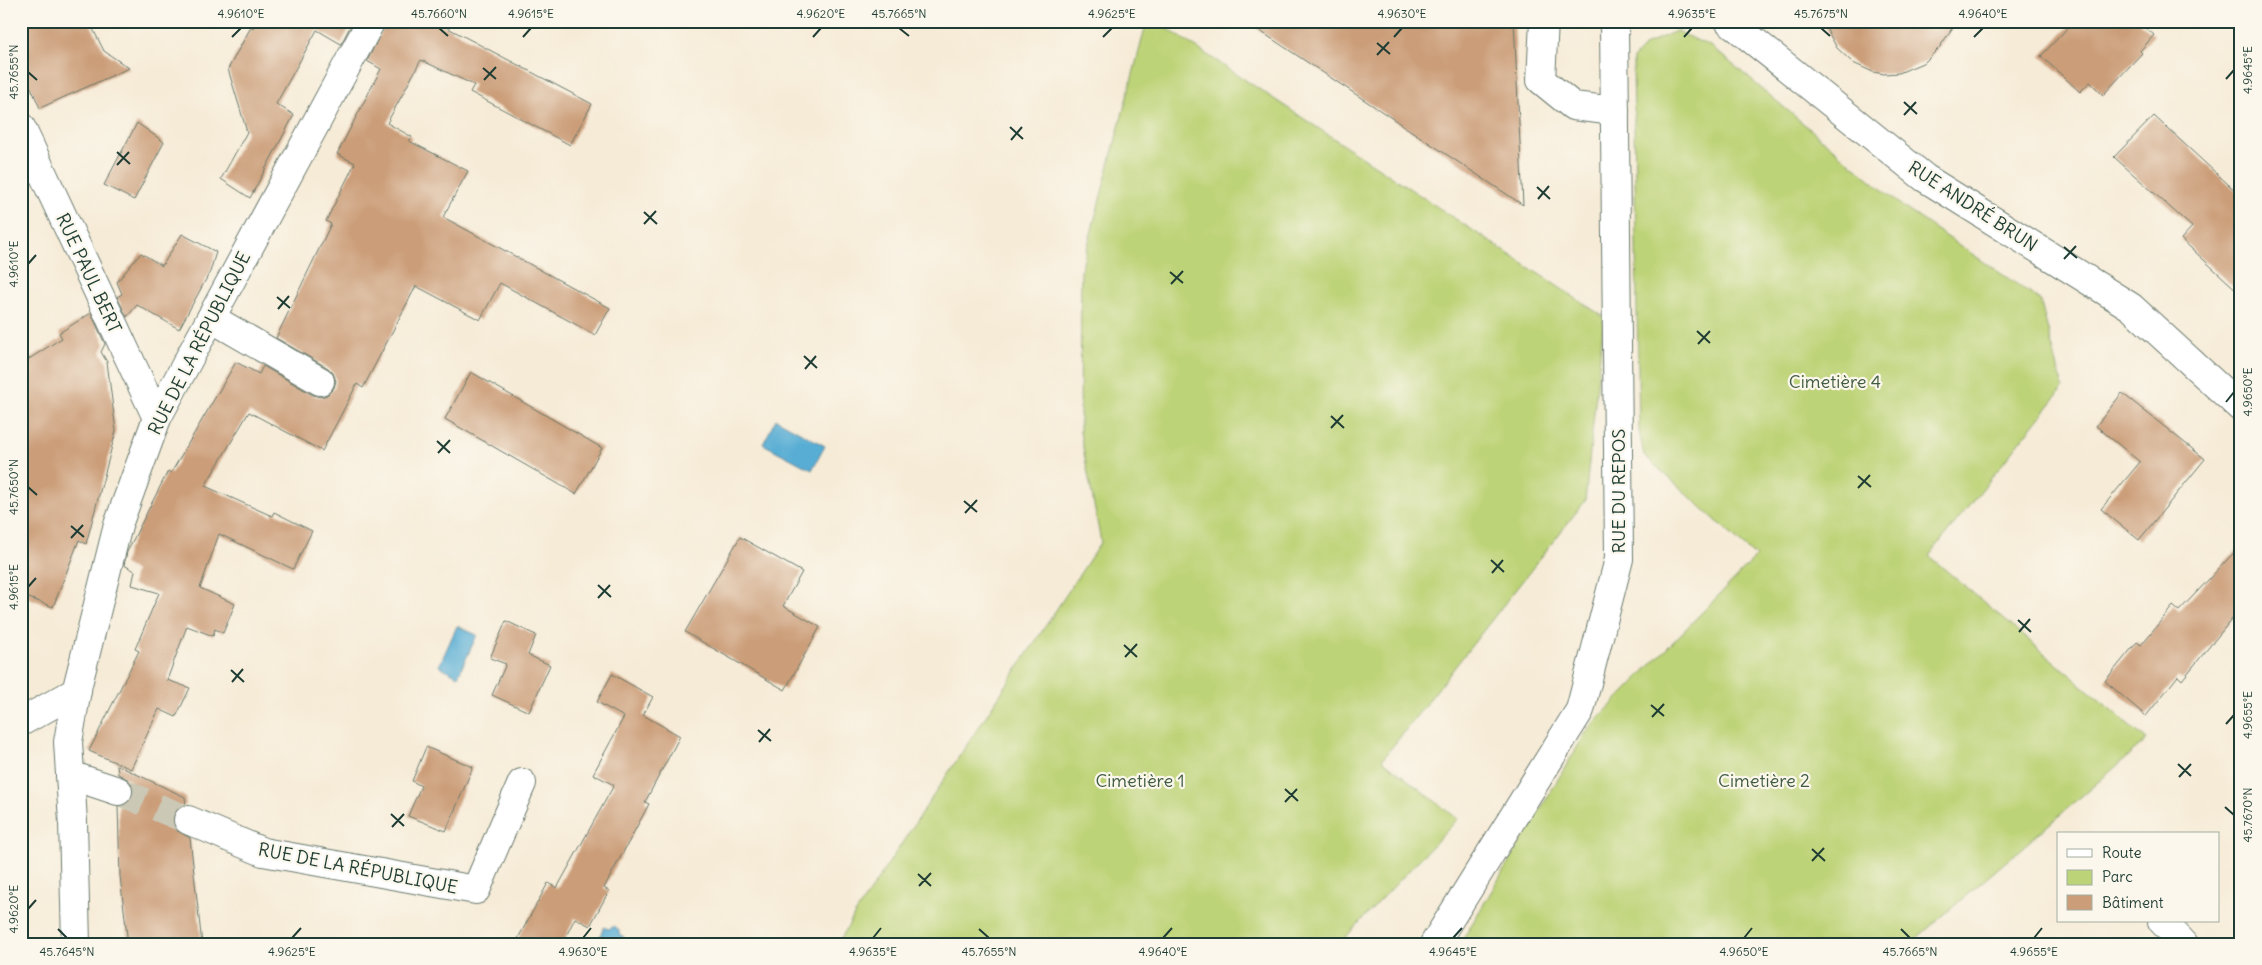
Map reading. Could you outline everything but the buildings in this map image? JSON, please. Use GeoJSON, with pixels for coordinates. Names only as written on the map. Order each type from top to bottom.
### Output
{"type":"FeatureCollection","features":[{"type":"Feature","properties":{"kind":"street","name":"RUE DE LA RÉPUBLIQUE"},"geometry":{"type":"LineString","coordinates":[[76,944],[73,822],[68,742],[77,691],[118,525],[157,418],[371,21]]}},
{"type":"Feature","properties":{"kind":"street"},"geometry":{"type":"LineString","coordinates":[[1544,21],[1541,80],[1573,106],[1615,111]]}},
{"type":"Feature","properties":{"kind":"street","name":"RUE DU REPOS"},"geometry":{"type":"LineString","coordinates":[[1434,944],[1580,710],[1620,559],[1614,21]]}},
{"type":"Feature","properties":{"kind":"street","name":"RUE ANDRÉ BRUN"},"geometry":{"type":"LineString","coordinates":[[1729,21],[1925,178],[2130,307],[2241,408]]}},
{"type":"Feature","properties":{"kind":"street","name":"RUE PAUL BERT"},"geometry":{"type":"LineString","coordinates":[[21,127],[157,418]]}},
{"type":"Feature","properties":{"kind":"street"},"geometry":{"type":"LineString","coordinates":[[211,318],[320,381]]}},
{"type":"Feature","properties":{"kind":"street"},"geometry":{"type":"LineString","coordinates":[[21,722],[77,691]]}},
{"type":"Feature","properties":{"kind":"street"},"geometry":{"type":"LineString","coordinates":[[70,774],[118,791]]}},
{"type":"Feature","properties":{"kind":"street","name":"RUE DE LA RÉPUBLIQUE"},"geometry":{"type":"LineString","coordinates":[[188,820],[263,852],[476,890],[522,783]]}},
{"type":"Feature","properties":{"kind":"street"},"geometry":{"type":"LineString","coordinates":[[2163,922],[2184,944]]}},
{"type":"Feature","properties":{"kind":"green space","name":"Cimetière 1"},"geometry":{"type":"Polygon","coordinates":[[[1147,21],[1156,21],[1604,317],[1585,501],[1382,760],[1458,819],[1339,944],[838,944],[855,914],[1101,542],[1080,432],[1081,271],[1147,21]]]}},
{"type":"Feature","properties":{"kind":"green space"},"geometry":{"type":"Polygon","coordinates":[[[1676,31],[1712,47],[1903,207],[2040,300],[2063,388],[1929,556],[2147,740],[1910,944],[1460,944],[1588,729],[1756,557],[1644,455],[1639,431],[1633,59],[1647,44],[1676,31]]]}},
{"type":"Feature","properties":{"kind":"water"},"geometry":{"type":"Polygon","coordinates":[[[776,419],[825,446],[812,470],[763,444],[776,419]]]}},
{"type":"Feature","properties":{"kind":"water"},"geometry":{"type":"Polygon","coordinates":[[[457,626],[477,635],[458,676],[439,666],[457,626]]]}},
{"type":"Feature","properties":{"kind":"water"},"geometry":{"type":"Polygon","coordinates":[[[615,926],[619,934],[624,937],[620,944],[596,944],[604,927],[608,929],[615,926]]]}},
{"type":"Feature","properties":{"kind":"tunnel"},"geometry":{"type":"LineString","coordinates":[[118,791],[188,820]]}},
{"type":"Feature","properties":{"kind":"park label","name":"Cimetière 4"},"geometry":{"type":"Point","coordinates":[1835,381]}},
{"type":"Feature","properties":{"kind":"park label","name":"Cimetière 2"},"geometry":{"type":"Point","coordinates":[1764,780]}}]}
